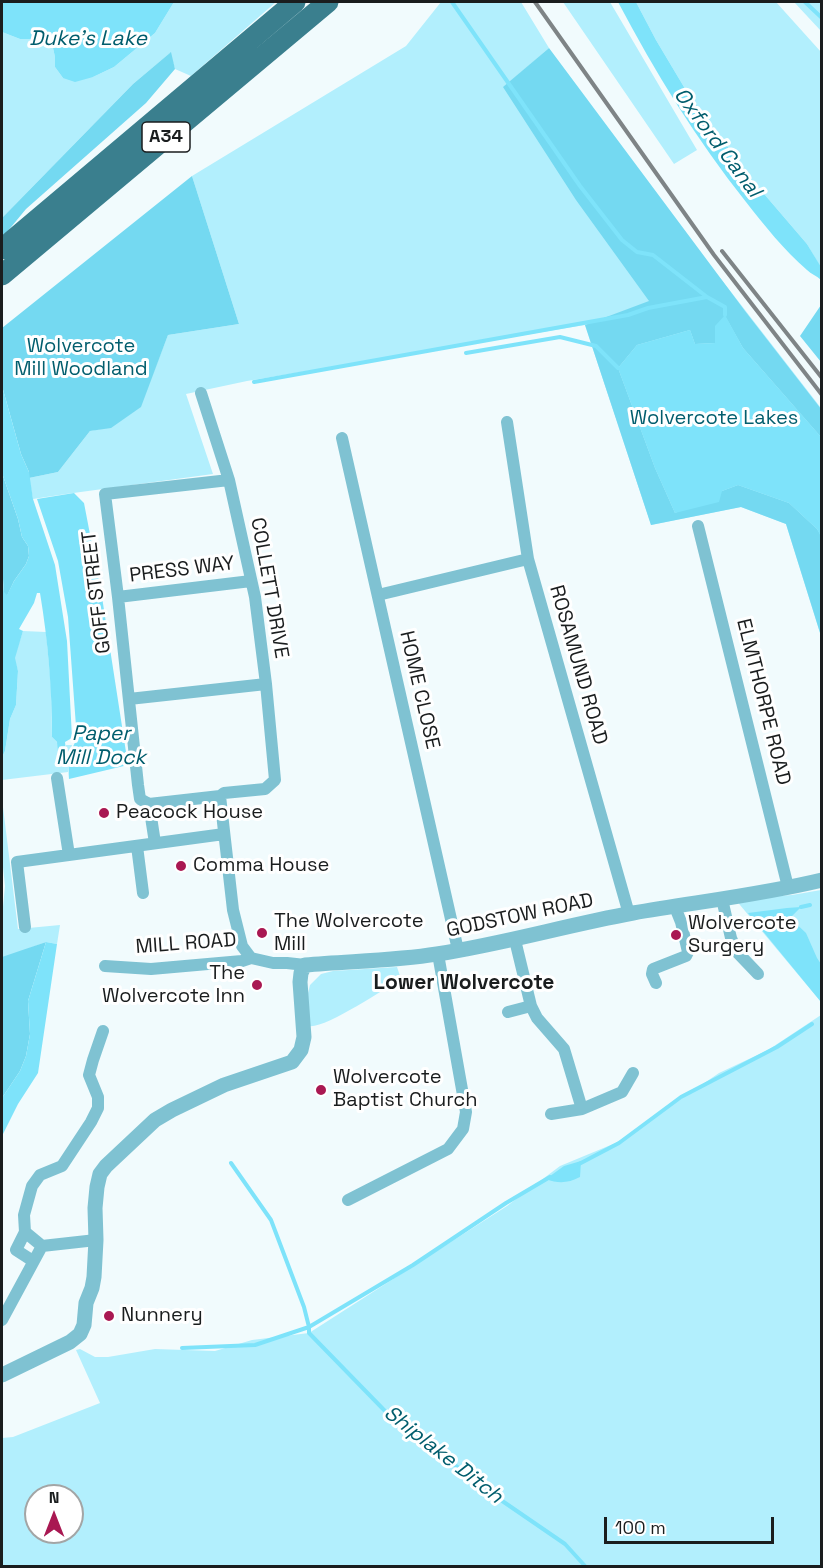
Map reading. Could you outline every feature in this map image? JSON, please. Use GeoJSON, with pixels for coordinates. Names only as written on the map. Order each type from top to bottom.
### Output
{"type":"FeatureCollection","features":[{"type":"Feature","properties":{"kind":"highway","name":"A34"},"geometry":{"type":"LineString","coordinates":[[2,249],[296,2]]}},
{"type":"Feature","properties":{"kind":"highway","name":"A34"},"geometry":{"type":"LineString","coordinates":[[3,274],[328,2]]}},
{"type":"Feature","properties":{"kind":"street","name":"COLLETT DRIVE"},"geometry":{"type":"LineString","coordinates":[[201,393],[229,480],[255,597],[275,780],[265,789],[224,793],[220,796]]}},
{"type":"Feature","properties":{"kind":"street","name":"ROSAMUND ROAD"},"geometry":{"type":"LineString","coordinates":[[507,422],[528,559],[630,914]]}},
{"type":"Feature","properties":{"kind":"street","name":"HOME CLOSE"},"geometry":{"type":"LineString","coordinates":[[342,438],[458,950]]}},
{"type":"Feature","properties":{"kind":"street","name":"GOFF STREET"},"geometry":{"type":"LineString","coordinates":[[149,804],[140,799],[105,494],[229,480]]}},
{"type":"Feature","properties":{"kind":"street","name":"ELMTHORPE ROAD"},"geometry":{"type":"LineString","coordinates":[[698,526],[788,887]]}},
{"type":"Feature","properties":{"kind":"street"},"geometry":{"type":"LineString","coordinates":[[378,595],[528,559]]}},
{"type":"Feature","properties":{"kind":"street","name":"PRESS WAY"},"geometry":{"type":"LineString","coordinates":[[118,597],[251,581]]}},
{"type":"Feature","properties":{"kind":"street"},"geometry":{"type":"LineString","coordinates":[[129,699],[266,684]]}},
{"type":"Feature","properties":{"kind":"street"},"geometry":{"type":"LineString","coordinates":[[57,778],[69,855]]}},
{"type":"Feature","properties":{"kind":"street"},"geometry":{"type":"LineString","coordinates":[[155,843],[149,804],[220,796],[233,910],[242,946],[251,958]]}},
{"type":"Feature","properties":{"kind":"street"},"geometry":{"type":"LineString","coordinates":[[25,927],[17,862],[224,834]]}},
{"type":"Feature","properties":{"kind":"street"},"geometry":{"type":"LineString","coordinates":[[137,846],[143,893]]}},
{"type":"Feature","properties":{"kind":"street","name":"GODSTOW ROAD"},"geometry":{"type":"LineString","coordinates":[[305,965],[438,954],[515,940],[630,914],[822,880]]}},
{"type":"Feature","properties":{"kind":"street"},"geometry":{"type":"LineString","coordinates":[[722,899],[731,938],[737,952],[758,974]]}},
{"type":"Feature","properties":{"kind":"street"},"geometry":{"type":"LineString","coordinates":[[656,983],[652,974],[653,969],[686,956],[688,952],[675,907]]}},
{"type":"Feature","properties":{"kind":"street"},"geometry":{"type":"LineString","coordinates":[[515,940],[531,1006],[537,1018],[564,1049],[582,1109]]}},
{"type":"Feature","properties":{"kind":"street"},"geometry":{"type":"LineString","coordinates":[[348,1200],[448,1149],[463,1129],[466,1112],[438,954]]}},
{"type":"Feature","properties":{"kind":"street","name":"MILL ROAD"},"geometry":{"type":"LineString","coordinates":[[105,966],[150,969],[242,961],[251,958],[273,963],[305,965]]}},
{"type":"Feature","properties":{"kind":"street"},"geometry":{"type":"LineString","coordinates":[[2,1375],[66,1344],[80,1334],[94,1277],[95,1209],[100,1174],[106,1166],[155,1120],[171,1110],[224,1085],[292,1062],[301,1050],[304,1037],[300,982],[305,965]]}},
{"type":"Feature","properties":{"kind":"street"},"geometry":{"type":"LineString","coordinates":[[508,1012],[531,1006]]}},
{"type":"Feature","properties":{"kind":"street"},"geometry":{"type":"LineString","coordinates":[[33,1261],[16,1250],[25,1232],[24,1215],[32,1186],[40,1175],[62,1166],[98,1108],[98,1097],[90,1076],[103,1031]]}},
{"type":"Feature","properties":{"kind":"street"},"geometry":{"type":"LineString","coordinates":[[551,1114],[582,1109],[621,1092],[633,1073]]}},
{"type":"Feature","properties":{"kind":"street"},"geometry":{"type":"LineString","coordinates":[[25,1232],[42,1246],[96,1240]]}},
{"type":"Feature","properties":{"kind":"street"},"geometry":{"type":"LineString","coordinates":[[2,1320],[42,1246]]}},
{"type":"Feature","properties":{"kind":"green space"},"geometry":{"type":"Polygon","coordinates":[[[174,2],[276,2],[191,76],[175,69],[170,53],[133,84],[2,218],[2,32],[20,39],[44,41],[53,48],[55,67],[63,78],[93,77],[114,67],[155,33],[174,2]]]}},
{"type":"Feature","properties":{"kind":"green space","name":"Wolvercote Lakes"},"geometry":{"type":"Polygon","coordinates":[[[441,2],[521,2],[549,48],[504,87],[721,279],[821,408],[821,636],[786,524],[741,507],[651,525],[585,325],[247,381],[186,394],[213,474],[33,499],[29,478],[58,472],[90,431],[111,427],[140,407],[168,335],[239,324],[192,176],[406,46],[441,2]]]}},
{"type":"Feature","properties":{"kind":"green space"},"geometry":{"type":"Polygon","coordinates":[[[563,2],[610,2],[697,150],[674,164],[563,2]]]}},
{"type":"Feature","properties":{"kind":"green space"},"geometry":{"type":"Polygon","coordinates":[[[636,2],[776,2],[821,52],[821,268],[807,244],[753,181],[687,92],[636,2]]]}},
{"type":"Feature","properties":{"kind":"green space"},"geometry":{"type":"Polygon","coordinates":[[[794,2],[821,2],[821,31],[794,2]]]}},
{"type":"Feature","properties":{"kind":"green space"},"geometry":{"type":"Polygon","coordinates":[[[549,48],[821,409],[821,437],[743,348],[725,316],[715,343],[695,344],[690,330],[637,345],[618,368],[655,468],[675,513],[738,485],[789,503],[817,529],[822,537],[821,636],[786,524],[741,507],[651,525],[585,325],[649,301],[576,200],[503,87],[549,48]]]}},
{"type":"Feature","properties":{"kind":"green space"},"geometry":{"type":"Polygon","coordinates":[[[171,52],[175,69],[146,103],[26,209],[2,235],[2,218],[133,84],[171,52]]]}},
{"type":"Feature","properties":{"kind":"green space","name":"Wolvercote Mill Woodland"},"geometry":{"type":"Polygon","coordinates":[[[192,176],[239,324],[168,335],[141,407],[111,428],[90,431],[58,472],[29,478],[2,386],[2,328],[192,176]]]}},
{"type":"Feature","properties":{"kind":"green space"},"geometry":{"type":"Polygon","coordinates":[[[821,305],[821,362],[800,336],[821,305]]]}},
{"type":"Feature","properties":{"kind":"green space"},"geometry":{"type":"Polygon","coordinates":[[[2,473],[22,537],[28,546],[29,556],[7,596],[4,593],[2,574],[2,473]]]}},
{"type":"Feature","properties":{"kind":"green space"},"geometry":{"type":"Polygon","coordinates":[[[23,631],[46,632],[51,685],[52,737],[65,751],[66,745],[72,745],[68,772],[2,780],[2,757],[10,719],[16,705],[18,671],[14,658],[23,631]]]}},
{"type":"Feature","properties":{"kind":"green space"},"geometry":{"type":"Polygon","coordinates":[[[2,799],[18,929],[60,925],[57,944],[46,942],[3,958],[2,917],[5,886],[2,858],[2,799]]]}},
{"type":"Feature","properties":{"kind":"green space"},"geometry":{"type":"Polygon","coordinates":[[[821,890],[821,1002],[735,899],[792,895],[821,890]]]}},
{"type":"Feature","properties":{"kind":"green space"},"geometry":{"type":"Polygon","coordinates":[[[46,942],[28,1001],[30,1034],[26,1056],[20,1071],[2,1098],[2,957],[46,942]]]}},
{"type":"Feature","properties":{"kind":"green space"},"geometry":{"type":"Polygon","coordinates":[[[397,967],[401,979],[341,1015],[309,1026],[307,997],[310,985],[321,974],[333,971],[397,967]]]}},
{"type":"Feature","properties":{"kind":"green space"},"geometry":{"type":"Polygon","coordinates":[[[821,1015],[821,1566],[2,1566],[2,1438],[13,1437],[100,1403],[76,1350],[80,1349],[95,1357],[155,1349],[215,1351],[252,1340],[309,1333],[507,1206],[560,1166],[618,1142],[719,1073],[768,1050],[821,1015]]]}},
{"type":"Feature","properties":{"kind":"water","name":"Duke's Lake"},"geometry":{"type":"Polygon","coordinates":[[[2,2],[174,2],[155,33],[114,67],[75,82],[63,78],[55,67],[53,48],[44,41],[20,39],[2,32],[2,2]]]}},
{"type":"Feature","properties":{"kind":"water","name":"Oxford Canal"},"geometry":{"type":"Polygon","coordinates":[[[618,2],[636,2],[687,92],[753,181],[807,244],[821,267],[821,280],[782,246],[710,154],[677,105],[618,2]]]}},
{"type":"Feature","properties":{"kind":"water"},"geometry":{"type":"Polygon","coordinates":[[[725,315],[743,348],[821,437],[821,537],[817,529],[789,503],[738,485],[722,491],[719,502],[675,513],[655,468],[618,368],[637,345],[690,330],[695,344],[715,343],[715,326],[725,315]]]}},
{"type":"Feature","properties":{"kind":"water"},"geometry":{"type":"Polygon","coordinates":[[[2,386],[21,454],[29,472],[33,499],[55,565],[67,641],[72,738],[65,742],[66,751],[58,751],[57,742],[52,737],[47,647],[40,593],[37,593],[19,629],[23,631],[15,658],[18,671],[16,705],[10,719],[2,757],[2,574],[4,592],[7,595],[29,556],[28,546],[22,537],[2,473],[2,386]]]}},
{"type":"Feature","properties":{"kind":"water","name":"Paper Mill Dock"},"geometry":{"type":"Polygon","coordinates":[[[74,493],[84,503],[102,597],[128,765],[69,779],[71,753],[77,740],[68,617],[58,561],[37,499],[74,493]]]}},
{"type":"Feature","properties":{"kind":"water"},"geometry":{"type":"Polygon","coordinates":[[[801,907],[790,918],[806,933],[821,964],[821,1002],[748,913],[801,907]]]}},
{"type":"Feature","properties":{"kind":"water"},"geometry":{"type":"Polygon","coordinates":[[[46,942],[57,944],[38,1073],[18,1104],[2,1136],[2,1098],[20,1071],[26,1056],[30,1034],[28,1001],[46,942]]]}},
{"type":"Feature","properties":{"kind":"water"},"geometry":{"type":"Polygon","coordinates":[[[581,1161],[580,1177],[563,1182],[546,1179],[564,1166],[581,1161]]]}},
{"type":"Feature","properties":{"kind":"waterway"},"geometry":{"type":"LineString","coordinates":[[452,2],[580,186],[622,240],[637,252],[653,255],[707,297]]}},
{"type":"Feature","properties":{"kind":"waterway"},"geometry":{"type":"LineString","coordinates":[[805,2],[822,18]]}},
{"type":"Feature","properties":{"kind":"waterway"},"geometry":{"type":"LineString","coordinates":[[254,382],[628,315],[648,308],[707,297],[725,307],[725,315]]}},
{"type":"Feature","properties":{"kind":"waterway"},"geometry":{"type":"LineString","coordinates":[[466,353],[560,337],[596,346],[618,368]]}},
{"type":"Feature","properties":{"kind":"waterway"},"geometry":{"type":"LineString","coordinates":[[801,907],[810,905]]}},
{"type":"Feature","properties":{"kind":"waterway"},"geometry":{"type":"LineString","coordinates":[[579,1164],[619,1143],[681,1097],[777,1047],[812,1024]]}},
{"type":"Feature","properties":{"kind":"waterway","name":"Shiplake Ditch"},"geometry":{"type":"LineString","coordinates":[[231,1163],[271,1220],[304,1307],[309,1333],[385,1411],[495,1496],[565,1544],[585,1566]]}},
{"type":"Feature","properties":{"kind":"waterway"},"geometry":{"type":"LineString","coordinates":[[182,1348],[255,1345],[309,1327],[413,1265],[506,1203],[550,1177]]}},
{"type":"Feature","properties":{"kind":"railway"},"geometry":{"type":"LineString","coordinates":[[535,2],[714,255],[822,395]]}},
{"type":"Feature","properties":{"kind":"railway"},"geometry":{"type":"LineString","coordinates":[[722,251],[822,378]]}},
{"type":"Feature","properties":{"kind":"place","name":"Peacock House"},"geometry":{"type":"Point","coordinates":[104,813]}},
{"type":"Feature","properties":{"kind":"place","name":"Comma House"},"geometry":{"type":"Point","coordinates":[181,866]}},
{"type":"Feature","properties":{"kind":"place","name":"The Wolvercote Mill"},"geometry":{"type":"Point","coordinates":[262,933]}},
{"type":"Feature","properties":{"kind":"place","name":"Wolvercote Surgery"},"geometry":{"type":"Point","coordinates":[676,935]}},
{"type":"Feature","properties":{"kind":"place","name":"The Wolvercote Inn"},"geometry":{"type":"Point","coordinates":[257,985]}},
{"type":"Feature","properties":{"kind":"place","name":"Wolvercote Baptist Church"},"geometry":{"type":"Point","coordinates":[321,1090]}},
{"type":"Feature","properties":{"kind":"place","name":"Nunnery"},"geometry":{"type":"Point","coordinates":[109,1316]}},
{"type":"Feature","properties":{"kind":"district","name":"Lower Wolvercote"},"geometry":{"type":"Point","coordinates":[464,983]}}]}
